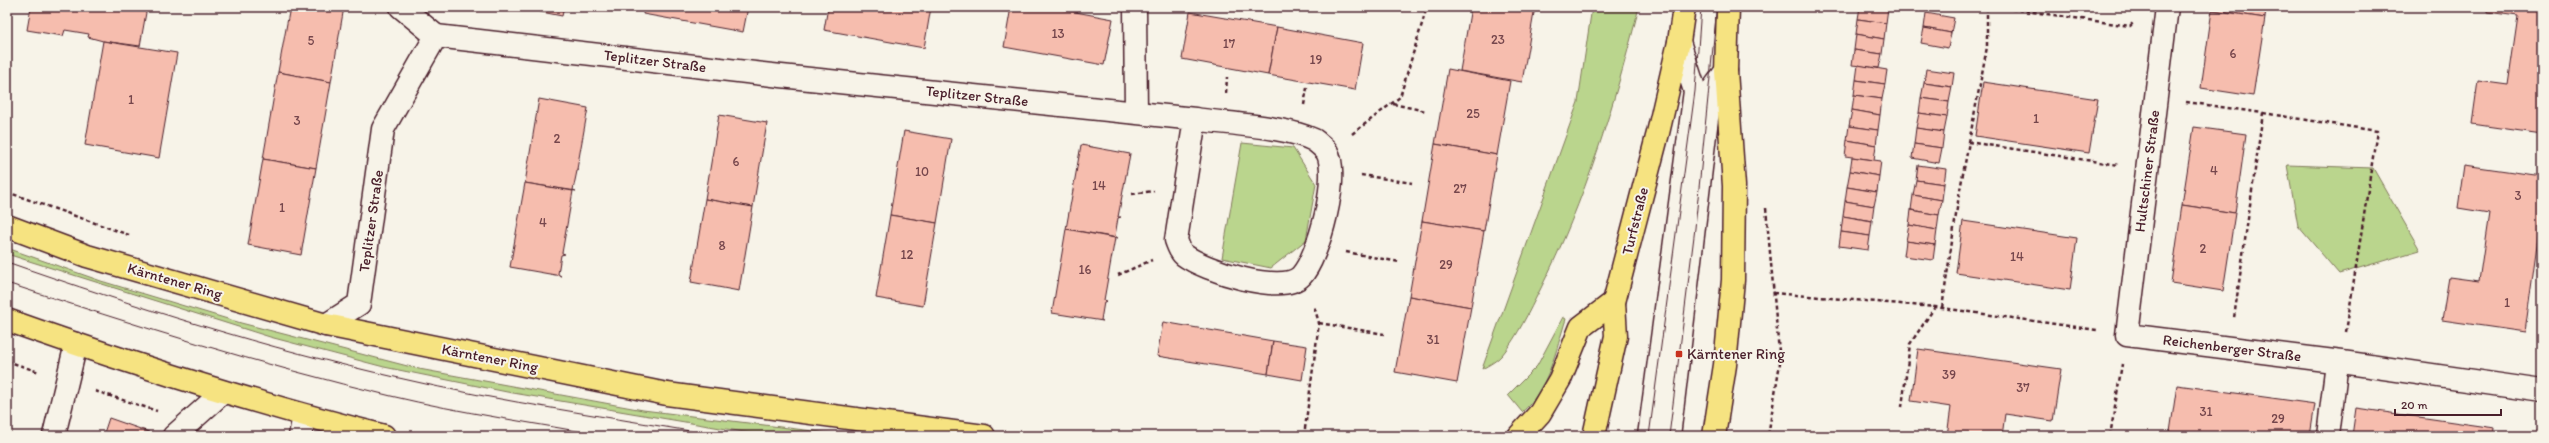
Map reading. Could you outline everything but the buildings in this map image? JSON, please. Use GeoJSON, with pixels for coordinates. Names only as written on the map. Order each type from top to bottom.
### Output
{"type":"FeatureCollection","features":[{"type":"Feature","properties":{"kind":"main road","name":"Turfstraße"},"geometry":{"type":"LineString","coordinates":[[1594,436],[1616,336],[1614,302],[1679,42],[1684,7]]}},
{"type":"Feature","properties":{"kind":"main road"},"geometry":{"type":"LineString","coordinates":[[1714,436],[1725,364],[1733,280],[1734,186],[1726,72],[1728,7]]}},
{"type":"Feature","properties":{"kind":"main road","name":"Kärntener Ring"},"geometry":{"type":"LineString","coordinates":[[7,226],[87,256],[326,325],[667,394],[984,436]]}},
{"type":"Feature","properties":{"kind":"main road"},"geometry":{"type":"LineString","coordinates":[[1519,436],[1540,413],[1560,379],[1581,327],[1614,302]]}},
{"type":"Feature","properties":{"kind":"main road"},"geometry":{"type":"LineString","coordinates":[[7,320],[223,392],[302,426],[384,436]]}},
{"type":"Feature","properties":{"kind":"street"},"geometry":{"type":"LineString","coordinates":[[401,7],[436,36]]}},
{"type":"Feature","properties":{"kind":"street"},"geometry":{"type":"LineString","coordinates":[[1135,7],[1136,112]]}},
{"type":"Feature","properties":{"kind":"street","name":"Hultschiner Straße"},"geometry":{"type":"LineString","coordinates":[[2127,335],[2167,7]]}},
{"type":"Feature","properties":{"kind":"street","name":"Teplitzer Straße"},"geometry":{"type":"LineString","coordinates":[[326,325],[359,304],[383,129],[436,36],[781,76],[1195,119],[1287,132],[1315,140],[1327,152]]}},
{"type":"Feature","properties":{"kind":"street"},"geometry":{"type":"LineString","coordinates":[[1649,436],[1695,91],[1679,42]]}},
{"type":"Feature","properties":{"kind":"street"},"geometry":{"type":"LineString","coordinates":[[1669,436],[1710,93],[1726,72]]}},
{"type":"Feature","properties":{"kind":"street"},"geometry":{"type":"LineString","coordinates":[[1195,119],[1176,240],[1183,254],[1195,262],[1222,274],[1282,284],[1300,277],[1314,258],[1322,235],[1332,174],[1327,152]]}},
{"type":"Feature","properties":{"kind":"street","name":"Reichenberger Straße"},"geometry":{"type":"LineString","coordinates":[[2127,335],[2339,362],[2542,391]]}},
{"type":"Feature","properties":{"kind":"street"},"geometry":{"type":"LineString","coordinates":[[55,436],[76,344]]}},
{"type":"Feature","properties":{"kind":"street"},"geometry":{"type":"LineString","coordinates":[[2328,436],[2339,362]]}},
{"type":"Feature","properties":{"kind":"street"},"geometry":{"type":"LineString","coordinates":[[174,436],[223,392]]}},
{"type":"Feature","properties":{"kind":"path"},"geometry":{"type":"LineString","coordinates":[[1327,152],[1400,97],[1427,7]]}},
{"type":"Feature","properties":{"kind":"path"},"geometry":{"type":"LineString","coordinates":[[1942,308],[1968,142],[1987,47],[1987,7]]}},
{"type":"Feature","properties":{"kind":"path"},"geometry":{"type":"LineString","coordinates":[[1998,7],[2130,26],[2139,16]]}},
{"type":"Feature","properties":{"kind":"path"},"geometry":{"type":"LineString","coordinates":[[1302,112],[1307,88]]}},
{"type":"Feature","properties":{"kind":"path"},"geometry":{"type":"LineString","coordinates":[[2156,98],[2377,131],[2339,362]]}},
{"type":"Feature","properties":{"kind":"path"},"geometry":{"type":"LineString","coordinates":[[1392,104],[1426,111]]}},
{"type":"Feature","properties":{"kind":"path"},"geometry":{"type":"LineString","coordinates":[[2229,348],[2263,113]]}},
{"type":"Feature","properties":{"kind":"path"},"geometry":{"type":"LineString","coordinates":[[1968,142],[2147,169]]}},
{"type":"Feature","properties":{"kind":"path"},"geometry":{"type":"LineString","coordinates":[[1356,174],[1412,183]]}},
{"type":"Feature","properties":{"kind":"path"},"geometry":{"type":"LineString","coordinates":[[1765,200],[1780,362],[1768,436]]}},
{"type":"Feature","properties":{"kind":"path"},"geometry":{"type":"LineString","coordinates":[[1118,275],[1180,248]]}},
{"type":"Feature","properties":{"kind":"path"},"geometry":{"type":"LineString","coordinates":[[1344,252],[1399,262]]}},
{"type":"Feature","properties":{"kind":"path"},"geometry":{"type":"LineString","coordinates":[[1773,293],[1934,307],[2127,335],[2110,436]]}},
{"type":"Feature","properties":{"kind":"path"},"geometry":{"type":"LineString","coordinates":[[1304,436],[1319,323],[1314,306]]}},
{"type":"Feature","properties":{"kind":"path"},"geometry":{"type":"LineString","coordinates":[[1902,407],[1910,344],[1934,307]]}},
{"type":"Feature","properties":{"kind":"path"},"geometry":{"type":"LineString","coordinates":[[1319,323],[1384,334]]}},
{"type":"Feature","properties":{"kind":"path"},"geometry":{"type":"LineString","coordinates":[[7,361],[190,422],[240,436]]}},
{"type":"Feature","properties":{"kind":"green space"},"geometry":{"type":"Polygon","coordinates":[[[1592,7],[1639,7],[1620,79],[1585,187],[1540,290],[1508,348],[1498,359],[1482,369],[1578,102],[1592,7]]]}},
{"type":"Feature","properties":{"kind":"green space"},"geometry":{"type":"Polygon","coordinates":[[[1242,143],[1293,148],[1316,184],[1306,240],[1271,268],[1222,258],[1242,143]]]}},
{"type":"Feature","properties":{"kind":"green space"},"geometry":{"type":"Polygon","coordinates":[[[2287,165],[2373,168],[2420,250],[2339,274],[2298,226],[2287,165]]]}},
{"type":"Feature","properties":{"kind":"green space"},"geometry":{"type":"Polygon","coordinates":[[[7,248],[101,281],[241,323],[419,369],[643,410],[853,436],[768,436],[507,392],[384,367],[270,337],[7,254],[7,248]]]}},
{"type":"Feature","properties":{"kind":"green space"},"geometry":{"type":"Polygon","coordinates":[[[1563,317],[1566,319],[1555,356],[1545,381],[1531,403],[1522,412],[1508,395],[1537,366],[1563,317]]]}},
{"type":"Feature","properties":{"kind":"tram line"},"geometry":{"type":"LineString","coordinates":[[1649,436],[1695,91],[1701,7]]}},
{"type":"Feature","properties":{"kind":"tram line"},"geometry":{"type":"LineString","coordinates":[[1669,436],[1695,228],[1717,7]]}},
{"type":"Feature","properties":{"kind":"tram line"},"geometry":{"type":"LineString","coordinates":[[7,262],[202,326],[300,354],[349,366],[479,395],[718,436]]}},
{"type":"Feature","properties":{"kind":"tram line"},"geometry":{"type":"LineString","coordinates":[[7,283],[198,344],[342,384],[444,408],[605,436]]}},
{"type":"Feature","properties":{"kind":"place","name":"Kärntener Ring"},"geometry":{"type":"Point","coordinates":[1679,354]}}]}
